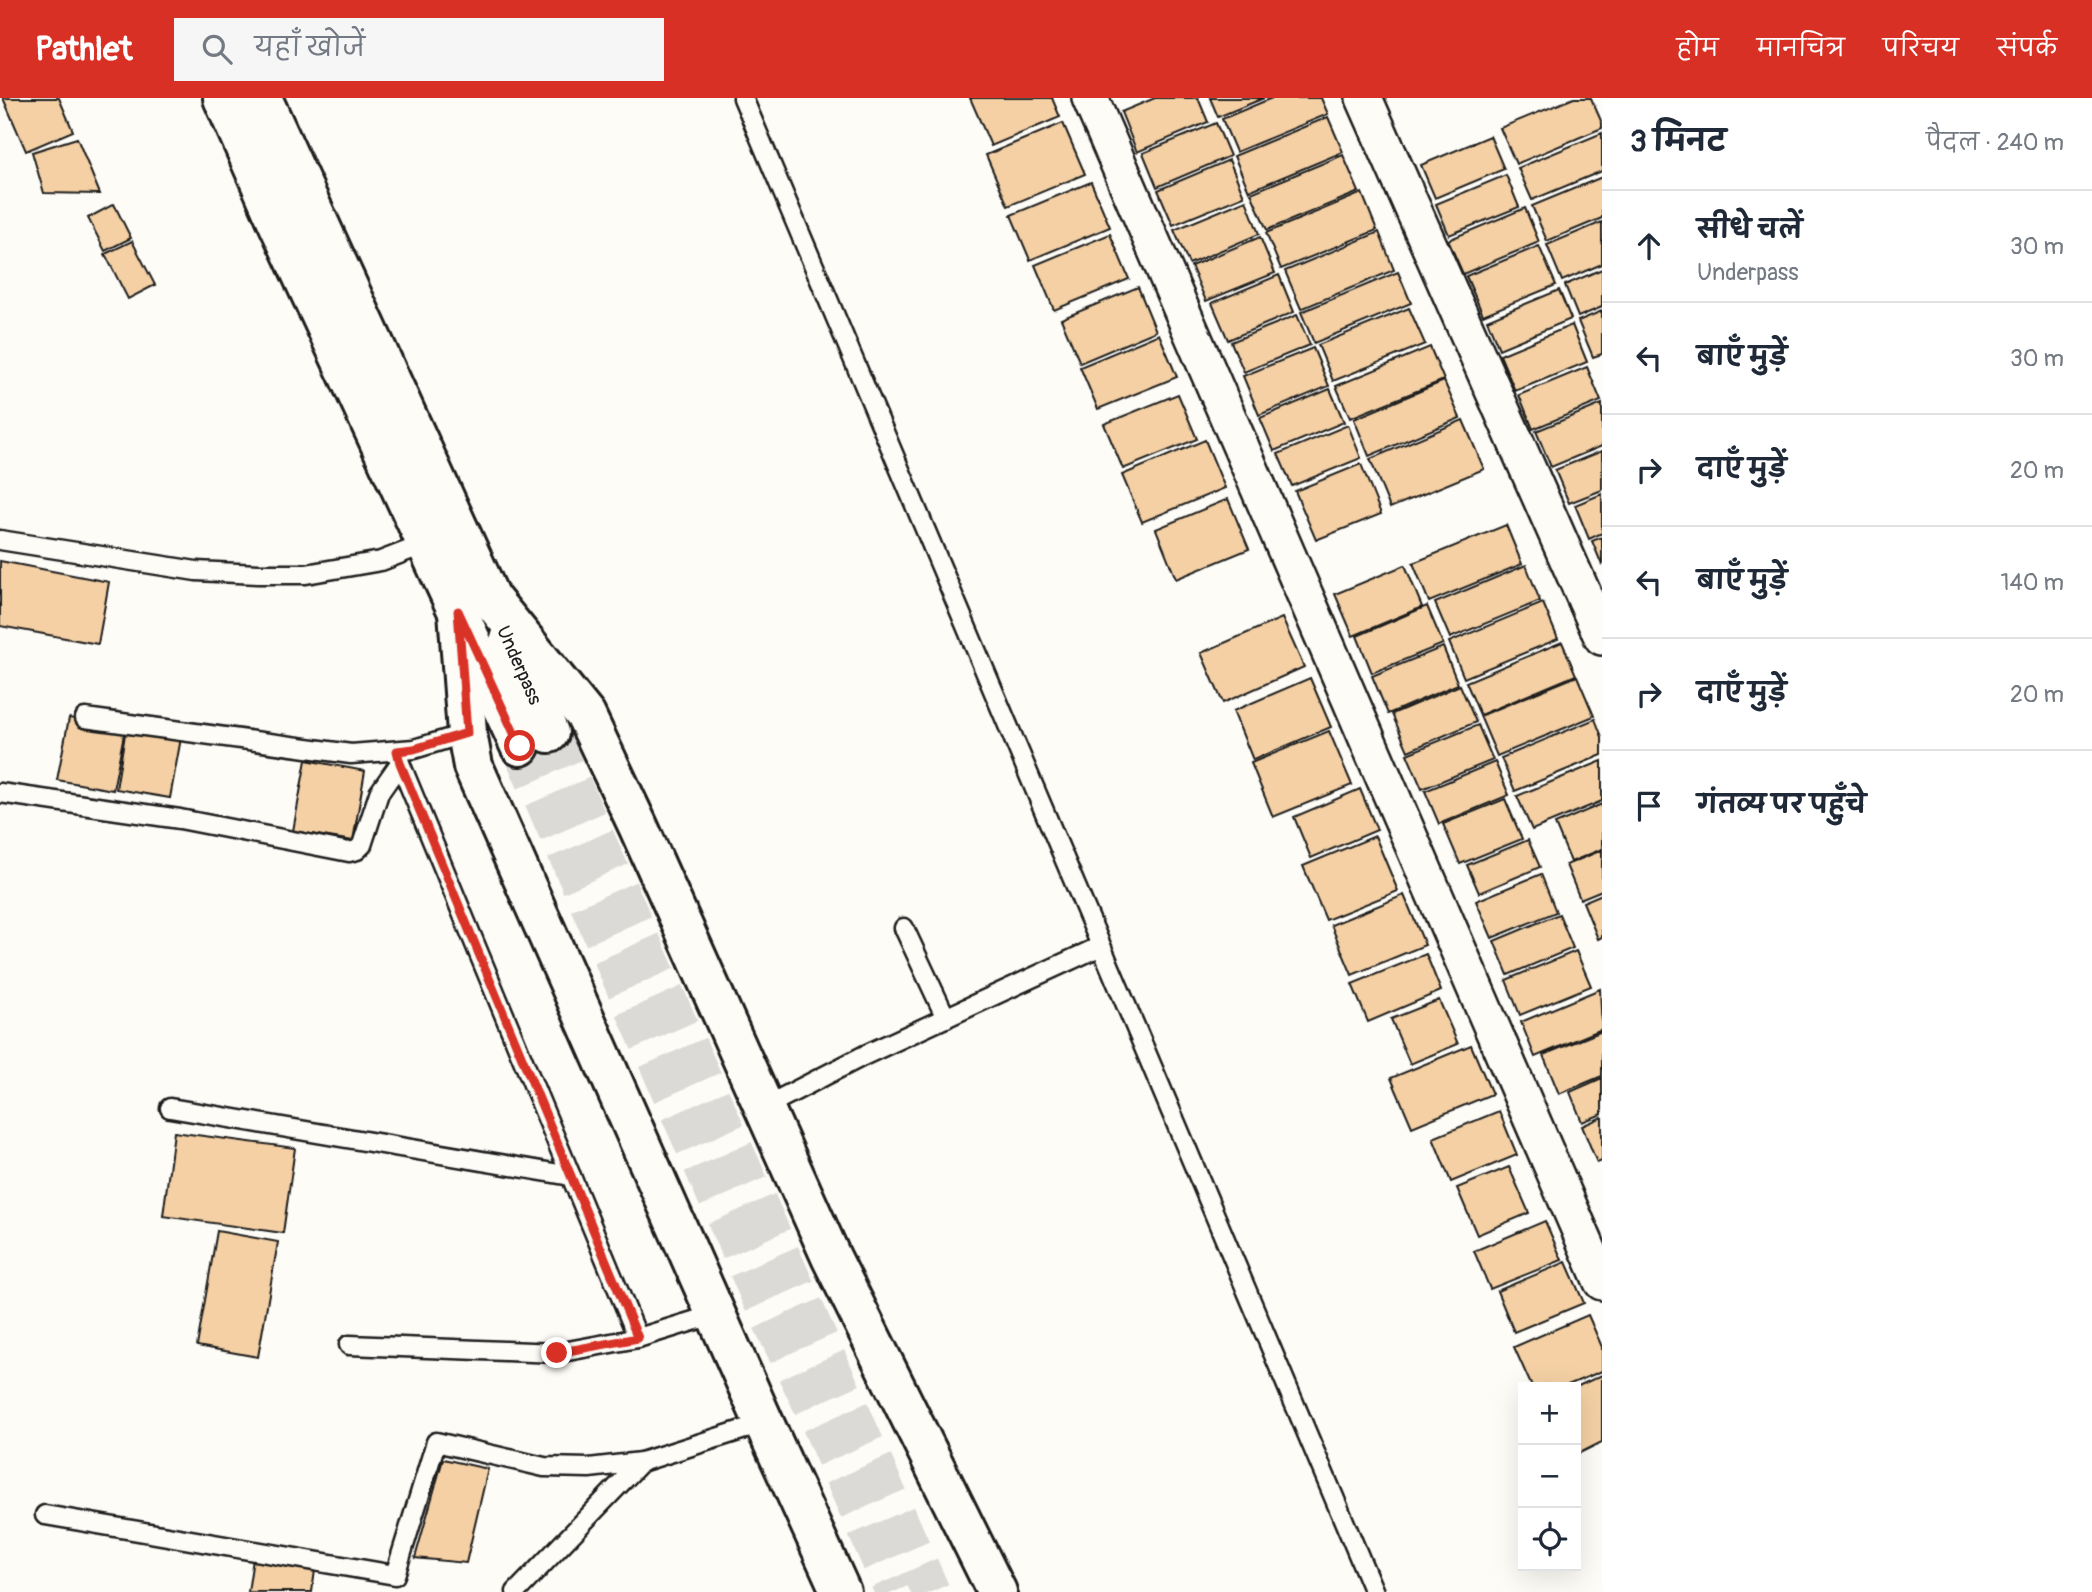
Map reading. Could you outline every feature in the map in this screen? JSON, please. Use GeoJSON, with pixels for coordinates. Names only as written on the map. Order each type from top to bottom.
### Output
{"type":"FeatureCollection","features":[{"type":"Feature","properties":{"kind":"main road"},"geometry":{"type":"LineString","coordinates":[[223,98],[425,544],[474,605],[586,716],[831,1257],[997,1592]]}},
{"type":"Feature","properties":{"kind":"main road"},"geometry":{"type":"LineString","coordinates":[[262,98],[474,605],[467,733],[473,766],[841,1592]]}},
{"type":"Feature","properties":{"kind":"main road","name":"Underpass"},"geometry":{"type":"LineString","coordinates":[[474,605],[534,739]]}},
{"type":"Feature","properties":{"kind":"street"},"geometry":{"type":"LineString","coordinates":[[1364,98],[1602,637]]}},
{"type":"Feature","properties":{"kind":"street"},"geometry":{"type":"LineString","coordinates":[[1094,99],[1602,1282]]}},
{"type":"Feature","properties":{"kind":"lane"},"geometry":{"type":"LineString","coordinates":[[743,98],[1374,1592]]}},
{"type":"Feature","properties":{"kind":"lane"},"geometry":{"type":"LineString","coordinates":[[0,540],[196,571],[258,574],[306,573],[381,561],[425,544]]}},
{"type":"Feature","properties":{"kind":"lane"},"geometry":{"type":"LineString","coordinates":[[85,718],[351,754],[398,757],[414,749],[467,733]]}},
{"type":"Feature","properties":{"kind":"lane"},"geometry":{"type":"LineString","coordinates":[[0,793],[180,819],[349,852],[362,845],[379,793],[398,757]]}},
{"type":"Feature","properties":{"kind":"lane"},"geometry":{"type":"LineString","coordinates":[[398,757],[638,1338]]}},
{"type":"Feature","properties":{"kind":"lane"},"geometry":{"type":"LineString","coordinates":[[904,928],[946,1018]]}},
{"type":"Feature","properties":{"kind":"lane"},"geometry":{"type":"LineString","coordinates":[[764,1107],[865,1055],[1101,946]]}},
{"type":"Feature","properties":{"kind":"lane"},"geometry":{"type":"LineString","coordinates":[[170,1108],[571,1176]]}},
{"type":"Feature","properties":{"kind":"lane"},"geometry":{"type":"LineString","coordinates":[[349,1345],[557,1353],[638,1338],[716,1314]]}},
{"type":"Feature","properties":{"kind":"lane"},"geometry":{"type":"LineString","coordinates":[[45,1515],[395,1575],[436,1442],[544,1467],[589,1468],[641,1462],[764,1423]]}},
{"type":"Feature","properties":{"kind":"lane"},"geometry":{"type":"LineString","coordinates":[[516,1592],[641,1462]]}},
{"type":"Feature","properties":{"kind":"building"},"geometry":{"type":"Polygon","coordinates":[[[3,98],[59,98],[73,131],[26,151],[3,98]]]}},
{"type":"Feature","properties":{"kind":"building"},"geometry":{"type":"Polygon","coordinates":[[[970,98],[1052,98],[1060,117],[991,146],[970,98]]]}},
{"type":"Feature","properties":{"kind":"building"},"geometry":{"type":"Polygon","coordinates":[[[1155,98],[1198,98],[1208,122],[1137,152],[1121,112],[1155,98]]]}},
{"type":"Feature","properties":{"kind":"building"},"geometry":{"type":"Polygon","coordinates":[[[1210,98],[1264,98],[1218,117],[1210,98]]]}},
{"type":"Feature","properties":{"kind":"building"},"geometry":{"type":"Polygon","coordinates":[[[1272,98],[1321,98],[1328,114],[1236,152],[1222,119],[1272,98]]]}},
{"type":"Feature","properties":{"kind":"building"},"geometry":{"type":"Polygon","coordinates":[[[1574,98],[1591,98],[1602,128],[1516,164],[1500,128],[1574,98]]]}},
{"type":"Feature","properties":{"kind":"building"},"geometry":{"type":"Polygon","coordinates":[[[1328,117],[1343,152],[1249,191],[1234,156],[1328,117]]]}},
{"type":"Feature","properties":{"kind":"building"},"geometry":{"type":"Polygon","coordinates":[[[1063,123],[1085,174],[1008,206],[986,155],[1063,123]]]}},
{"type":"Feature","properties":{"kind":"building"},"geometry":{"type":"Polygon","coordinates":[[[1216,123],[1230,156],[1157,187],[1143,153],[1216,123]]]}},
{"type":"Feature","properties":{"kind":"building"},"geometry":{"type":"Polygon","coordinates":[[[1602,133],[1602,171],[1532,200],[1518,168],[1602,133]]]}},
{"type":"Feature","properties":{"kind":"building"},"geometry":{"type":"Polygon","coordinates":[[[1490,136],[1504,169],[1435,198],[1421,165],[1490,136]]]}},
{"type":"Feature","properties":{"kind":"building"},"geometry":{"type":"Polygon","coordinates":[[[77,138],[100,194],[44,193],[32,152],[77,138]]]}},
{"type":"Feature","properties":{"kind":"building"},"geometry":{"type":"Polygon","coordinates":[[[1343,155],[1359,192],[1267,230],[1251,193],[1343,155]]]}},
{"type":"Feature","properties":{"kind":"building"},"geometry":{"type":"Polygon","coordinates":[[[1229,160],[1244,196],[1173,225],[1158,190],[1229,160]]]}},
{"type":"Feature","properties":{"kind":"building"},"geometry":{"type":"Polygon","coordinates":[[[1506,175],[1519,207],[1449,235],[1436,204],[1506,175]]]}},
{"type":"Feature","properties":{"kind":"building"},"geometry":{"type":"Polygon","coordinates":[[[1602,177],[1602,218],[1547,241],[1532,206],[1602,177]]]}},
{"type":"Feature","properties":{"kind":"building"},"geometry":{"type":"Polygon","coordinates":[[[1091,182],[1110,227],[1030,260],[1011,215],[1091,182]]]}},
{"type":"Feature","properties":{"kind":"building"},"geometry":{"type":"Polygon","coordinates":[[[1362,193],[1377,230],[1281,269],[1266,233],[1362,193]]]}},
{"type":"Feature","properties":{"kind":"building"},"geometry":{"type":"Polygon","coordinates":[[[1246,200],[1259,234],[1189,264],[1174,230],[1246,200]]]}},
{"type":"Feature","properties":{"kind":"building"},"geometry":{"type":"Polygon","coordinates":[[[114,204],[131,238],[105,251],[88,218],[114,204]]]}},
{"type":"Feature","properties":{"kind":"building"},"geometry":{"type":"Polygon","coordinates":[[[1525,208],[1539,242],[1463,274],[1448,240],[1525,208]]]}},
{"type":"Feature","properties":{"kind":"building"},"geometry":{"type":"Polygon","coordinates":[[[1602,222],[1602,264],[1562,281],[1547,245],[1602,222]]]}},
{"type":"Feature","properties":{"kind":"building"},"geometry":{"type":"Polygon","coordinates":[[[1379,232],[1394,270],[1301,309],[1285,271],[1379,232]]]}},
{"type":"Feature","properties":{"kind":"building"},"geometry":{"type":"Polygon","coordinates":[[[1110,234],[1129,279],[1054,310],[1035,265],[1110,234]]]}},
{"type":"Feature","properties":{"kind":"building"},"geometry":{"type":"Polygon","coordinates":[[[1260,237],[1275,273],[1206,301],[1191,266],[1260,237]]]}},
{"type":"Feature","properties":{"kind":"building"},"geometry":{"type":"Polygon","coordinates":[[[132,241],[155,285],[128,299],[105,254],[132,241]]]}},
{"type":"Feature","properties":{"kind":"building"},"geometry":{"type":"Polygon","coordinates":[[[1539,246],[1556,285],[1483,315],[1466,276],[1539,246]]]}},
{"type":"Feature","properties":{"kind":"building"},"geometry":{"type":"Polygon","coordinates":[[[1602,269],[1602,307],[1578,317],[1565,285],[1602,269]]]}},
{"type":"Feature","properties":{"kind":"building"},"geometry":{"type":"Polygon","coordinates":[[[1398,272],[1411,303],[1314,343],[1301,312],[1398,272]]]}},
{"type":"Feature","properties":{"kind":"building"},"geometry":{"type":"Polygon","coordinates":[[[1279,275],[1294,312],[1228,340],[1212,303],[1279,275]]]}},
{"type":"Feature","properties":{"kind":"building"},"geometry":{"type":"Polygon","coordinates":[[[1138,287],[1156,331],[1080,363],[1061,319],[1138,287]]]}},
{"type":"Feature","properties":{"kind":"building"},"geometry":{"type":"Polygon","coordinates":[[[1559,290],[1571,319],[1499,349],[1487,320],[1559,290]]]}},
{"type":"Feature","properties":{"kind":"building"},"geometry":{"type":"Polygon","coordinates":[[[1409,308],[1425,344],[1333,381],[1318,345],[1409,308]]]}},
{"type":"Feature","properties":{"kind":"building"},"geometry":{"type":"Polygon","coordinates":[[[1602,311],[1602,354],[1593,357],[1578,321],[1602,311]]]}},
{"type":"Feature","properties":{"kind":"building"},"geometry":{"type":"Polygon","coordinates":[[[1297,315],[1310,345],[1244,372],[1231,342],[1297,315]]]}},
{"type":"Feature","properties":{"kind":"building"},"geometry":{"type":"Polygon","coordinates":[[[1572,325],[1587,362],[1515,391],[1500,355],[1572,325]]]}},
{"type":"Feature","properties":{"kind":"building"},"geometry":{"type":"Polygon","coordinates":[[[1159,334],[1177,377],[1098,409],[1080,367],[1159,334]]]}},
{"type":"Feature","properties":{"kind":"building"},"geometry":{"type":"Polygon","coordinates":[[[1430,347],[1444,380],[1350,418],[1336,386],[1430,347]]]}},
{"type":"Feature","properties":{"kind":"building"},"geometry":{"type":"Polygon","coordinates":[[[1313,348],[1329,386],[1259,415],[1243,376],[1313,348]]]}},
{"type":"Feature","properties":{"kind":"building"},"geometry":{"type":"Polygon","coordinates":[[[1587,367],[1601,401],[1533,429],[1519,395],[1587,367]]]}},
{"type":"Feature","properties":{"kind":"building"},"geometry":{"type":"Polygon","coordinates":[[[1444,381],[1460,418],[1369,456],[1354,419],[1444,381]]]}},
{"type":"Feature","properties":{"kind":"building"},"geometry":{"type":"Polygon","coordinates":[[[1330,389],[1344,422],[1274,451],[1260,418],[1330,389]]]}},
{"type":"Feature","properties":{"kind":"building"},"geometry":{"type":"Polygon","coordinates":[[[1178,394],[1197,439],[1123,469],[1104,424],[1178,394]]]}},
{"type":"Feature","properties":{"kind":"building"},"geometry":{"type":"Polygon","coordinates":[[[1602,404],[1602,446],[1551,467],[1536,431],[1602,404]]]}},
{"type":"Feature","properties":{"kind":"building"},"geometry":{"type":"Polygon","coordinates":[[[1463,420],[1484,469],[1390,508],[1370,459],[1463,420]]]}},
{"type":"Feature","properties":{"kind":"building"},"geometry":{"type":"Polygon","coordinates":[[[1348,425],[1361,458],[1292,486],[1278,454],[1348,425]]]}},
{"type":"Feature","properties":{"kind":"building"},"geometry":{"type":"Polygon","coordinates":[[[1205,440],[1225,488],[1142,522],[1122,475],[1205,440]]]}},
{"type":"Feature","properties":{"kind":"building"},"geometry":{"type":"Polygon","coordinates":[[[1602,451],[1602,490],[1569,503],[1555,470],[1602,451]]]}},
{"type":"Feature","properties":{"kind":"building"},"geometry":{"type":"Polygon","coordinates":[[[1361,464],[1381,514],[1316,540],[1295,491],[1361,464]]]}},
{"type":"Feature","properties":{"kind":"building"},"geometry":{"type":"Polygon","coordinates":[[[1602,494],[1602,533],[1589,539],[1575,505],[1602,494]]]}},
{"type":"Feature","properties":{"kind":"building"},"geometry":{"type":"Polygon","coordinates":[[[1228,499],[1249,549],[1176,579],[1156,529],[1228,499]]]}},
{"type":"Feature","properties":{"kind":"building"},"geometry":{"type":"Polygon","coordinates":[[[1506,525],[1522,564],[1429,602],[1413,563],[1506,525]]]}},
{"type":"Feature","properties":{"kind":"building"},"geometry":{"type":"Polygon","coordinates":[[[1602,537],[1602,565],[1592,541],[1602,537]]]}},
{"type":"Feature","properties":{"kind":"building"},"geometry":{"type":"Polygon","coordinates":[[[0,561],[109,582],[98,644],[0,626],[0,561]]]}},
{"type":"Feature","properties":{"kind":"building"},"geometry":{"type":"Polygon","coordinates":[[[1405,565],[1422,607],[1353,636],[1335,594],[1405,565]]]}},
{"type":"Feature","properties":{"kind":"building"},"geometry":{"type":"Polygon","coordinates":[[[1526,565],[1540,601],[1450,638],[1435,603],[1526,565]]]}},
{"type":"Feature","properties":{"kind":"building"},"geometry":{"type":"Polygon","coordinates":[[[1543,603],[1558,639],[1464,678],[1449,642],[1543,603]]]}},
{"type":"Feature","properties":{"kind":"building"},"geometry":{"type":"Polygon","coordinates":[[[1427,606],[1443,644],[1372,673],[1357,636],[1427,606]]]}},
{"type":"Feature","properties":{"kind":"building"},"geometry":{"type":"Polygon","coordinates":[[[1282,618],[1304,667],[1223,703],[1201,653],[1282,618]]]}},
{"type":"Feature","properties":{"kind":"building"},"geometry":{"type":"Polygon","coordinates":[[[1562,642],[1576,675],[1480,715],[1466,682],[1562,642]]]}},
{"type":"Feature","properties":{"kind":"building"},"geometry":{"type":"Polygon","coordinates":[[[1443,647],[1458,684],[1388,714],[1372,676],[1443,647]]]}},
{"type":"Feature","properties":{"kind":"building"},"geometry":{"type":"Polygon","coordinates":[[[1577,676],[1594,716],[1497,756],[1480,716],[1577,676]]]}},
{"type":"Feature","properties":{"kind":"building"},"geometry":{"type":"Polygon","coordinates":[[[1310,678],[1331,727],[1253,760],[1233,711],[1310,678]]]}},
{"type":"Feature","properties":{"kind":"building"},"geometry":{"type":"Polygon","coordinates":[[[1460,685],[1476,722],[1408,751],[1392,714],[1460,685]]]}},
{"type":"Feature","properties":{"kind":"building"},"geometry":{"type":"Polygon","coordinates":[[[69,718],[125,729],[113,790],[57,780],[69,718]]]}},
{"type":"Feature","properties":{"kind":"building"},"geometry":{"type":"Polygon","coordinates":[[[1595,719],[1602,737],[1602,755],[1515,791],[1501,758],[1595,719]]]}},
{"type":"Feature","properties":{"kind":"building"},"geometry":{"type":"Polygon","coordinates":[[[1478,725],[1493,760],[1422,789],[1407,754],[1478,725]]]}},
{"type":"Feature","properties":{"kind":"building"},"geometry":{"type":"Polygon","coordinates":[[[126,728],[181,738],[170,798],[116,789],[126,728]]]}},
{"type":"Feature","properties":{"kind":"building"},"geometry":{"type":"Polygon","coordinates":[[[1329,731],[1352,785],[1273,817],[1251,763],[1329,731]]]}},
{"type":"Feature","properties":{"kind":"building"},"geometry":{"type":"Polygon","coordinates":[[[306,760],[365,771],[353,841],[293,831],[306,760]]]}},
{"type":"Feature","properties":{"kind":"building"},"geometry":{"type":"Polygon","coordinates":[[[1602,761],[1602,801],[1532,830],[1517,796],[1602,761]]]}},
{"type":"Feature","properties":{"kind":"building"},"geometry":{"type":"Polygon","coordinates":[[[1495,762],[1509,795],[1439,824],[1425,791],[1495,762]]]}},
{"type":"Feature","properties":{"kind":"building"},"geometry":{"type":"Polygon","coordinates":[[[1360,789],[1377,830],[1311,858],[1294,817],[1360,789]]]}},
{"type":"Feature","properties":{"kind":"building"},"geometry":{"type":"Polygon","coordinates":[[[1505,799],[1522,839],[1460,864],[1443,824],[1505,799]]]}},
{"type":"Feature","properties":{"kind":"building"},"geometry":{"type":"Polygon","coordinates":[[[1602,804],[1602,849],[1571,862],[1555,824],[1602,804]]]}},
{"type":"Feature","properties":{"kind":"building"},"geometry":{"type":"Polygon","coordinates":[[[1375,836],[1398,891],[1326,920],[1303,866],[1375,836]]]}},
{"type":"Feature","properties":{"kind":"building"},"geometry":{"type":"Polygon","coordinates":[[[1528,840],[1540,867],[1479,893],[1467,865],[1528,840]]]}},
{"type":"Feature","properties":{"kind":"building"},"geometry":{"type":"Polygon","coordinates":[[[1602,850],[1602,890],[1580,899],[1566,865],[1602,850]]]}},
{"type":"Feature","properties":{"kind":"building"},"geometry":{"type":"Polygon","coordinates":[[[1541,874],[1556,912],[1492,938],[1476,901],[1541,874]]]}},
{"type":"Feature","properties":{"kind":"building"},"geometry":{"type":"Polygon","coordinates":[[[1602,894],[1602,937],[1598,939],[1583,902],[1602,894]]]}},
{"type":"Feature","properties":{"kind":"building"},"geometry":{"type":"Polygon","coordinates":[[[1404,895],[1425,945],[1352,975],[1331,925],[1404,895]]]}},
{"type":"Feature","properties":{"kind":"building"},"geometry":{"type":"Polygon","coordinates":[[[1559,914],[1573,948],[1508,975],[1494,941],[1559,914]]]}},
{"type":"Feature","properties":{"kind":"building"},"geometry":{"type":"Polygon","coordinates":[[[1576,951],[1591,986],[1520,1015],[1506,980],[1576,951]]]}},
{"type":"Feature","properties":{"kind":"building"},"geometry":{"type":"Polygon","coordinates":[[[1426,954],[1441,991],[1368,1022],[1352,984],[1426,954]]]}},
{"type":"Feature","properties":{"kind":"building"},"geometry":{"type":"Polygon","coordinates":[[[1600,989],[1602,1029],[1535,1057],[1521,1022],[1600,989]]]}},
{"type":"Feature","properties":{"kind":"building"},"geometry":{"type":"Polygon","coordinates":[[[1439,1000],[1458,1044],[1410,1064],[1391,1019],[1439,1000]]]}},
{"type":"Feature","properties":{"kind":"building"},"geometry":{"type":"Polygon","coordinates":[[[1602,1031],[1602,1076],[1559,1094],[1543,1055],[1602,1031]]]}},
{"type":"Feature","properties":{"kind":"building"},"geometry":{"type":"Polygon","coordinates":[[[1471,1045],[1492,1094],[1412,1127],[1391,1078],[1471,1045]]]}},
{"type":"Feature","properties":{"kind":"building"},"geometry":{"type":"Polygon","coordinates":[[[1602,1078],[1602,1114],[1582,1122],[1570,1092],[1602,1078]]]}},
{"type":"Feature","properties":{"kind":"building"},"geometry":{"type":"Polygon","coordinates":[[[1499,1111],[1517,1155],[1451,1182],[1433,1138],[1499,1111]]]}},
{"type":"Feature","properties":{"kind":"building"},"geometry":{"type":"Polygon","coordinates":[[[1602,1117],[1602,1161],[1597,1163],[1582,1126],[1602,1117]]]}},
{"type":"Feature","properties":{"kind":"building"},"geometry":{"type":"Polygon","coordinates":[[[174,1132],[295,1148],[283,1233],[163,1216],[174,1132]]]}},
{"type":"Feature","properties":{"kind":"building"},"geometry":{"type":"Polygon","coordinates":[[[1509,1167],[1529,1213],[1477,1235],[1457,1188],[1509,1167]]]}},
{"type":"Feature","properties":{"kind":"building"},"geometry":{"type":"Polygon","coordinates":[[[1545,1221],[1562,1260],[1490,1289],[1474,1251],[1545,1221]]]}},
{"type":"Feature","properties":{"kind":"building"},"geometry":{"type":"Polygon","coordinates":[[[217,1231],[278,1242],[258,1357],[197,1346],[217,1231]]]}},
{"type":"Feature","properties":{"kind":"building"},"geometry":{"type":"Polygon","coordinates":[[[1566,1262],[1584,1303],[1514,1332],[1497,1291],[1566,1262]]]}},
{"type":"Feature","properties":{"kind":"building"},"geometry":{"type":"Polygon","coordinates":[[[1588,1315],[1602,1347],[1602,1371],[1575,1382],[1530,1382],[1514,1347],[1588,1315]]]}},
{"type":"Feature","properties":{"kind":"building"},"geometry":{"type":"Polygon","coordinates":[[[1602,1375],[1602,1442],[1581,1452],[1581,1445],[1581,1385],[1602,1375]]]}},
{"type":"Feature","properties":{"kind":"building"},"geometry":{"type":"Polygon","coordinates":[[[443,1459],[488,1469],[466,1563],[415,1558],[443,1459]]]}},
{"type":"Feature","properties":{"kind":"building"},"geometry":{"type":"Polygon","coordinates":[[[254,1552],[316,1563],[312,1592],[248,1592],[254,1552]]]}},
{"type":"Feature","properties":{"kind":"tunnel"},"geometry":{"type":"LineString","coordinates":[[549,733],[931,1592]]}},
{"type":"Feature","properties":{"kind":"tunnel"},"geometry":{"type":"LineString","coordinates":[[520,746],[760,1297],[814,1409],[894,1592]]}},
{"type":"Feature","properties":{"kind":"route"},"geometry":{"type":"LineString","coordinates":[[520,746],[458,611],[467,733],[414,749],[397,751],[638,1338],[557,1353]]}}]}
